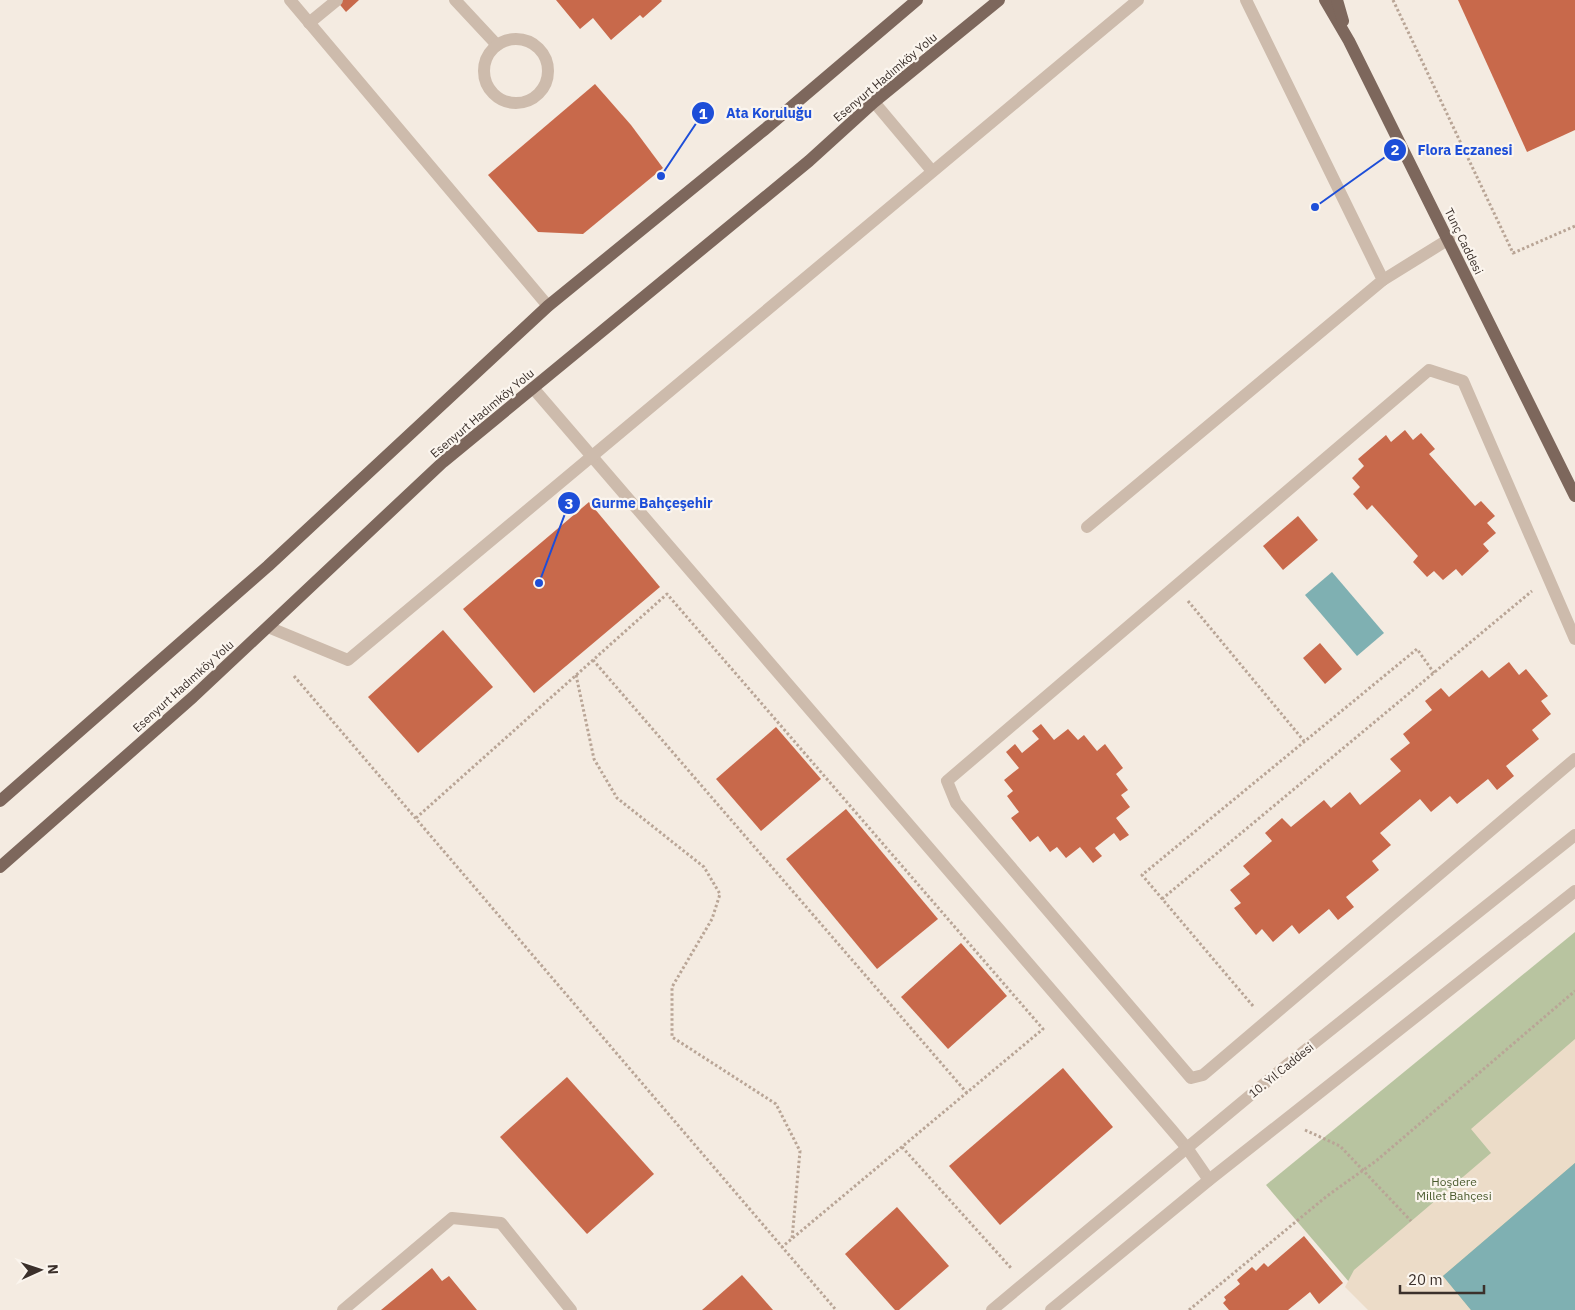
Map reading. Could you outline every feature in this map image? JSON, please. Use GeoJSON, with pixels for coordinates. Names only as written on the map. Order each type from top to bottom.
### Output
{"type":"FeatureCollection","features":[{"type":"Feature","properties":{"kind":"main road"},"geometry":{"type":"LineString","coordinates":[[0,801],[268,566],[548,306],[764,130],[916,0]]}},
{"type":"Feature","properties":{"kind":"main road","name":"Esenyurt Hadımköy Yolu"},"geometry":{"type":"LineString","coordinates":[[0,867],[193,697],[443,462],[809,161],[874,102],[999,0]]}},
{"type":"Feature","properties":{"kind":"main road","name":"Tunç Caddesi"},"geometry":{"type":"LineString","coordinates":[[1325,0],[1349,41],[1449,239],[1575,496]]}},
{"type":"Feature","properties":{"kind":"main road"},"geometry":{"type":"LineString","coordinates":[[1337,0],[1349,41]]}},
{"type":"Feature","properties":{"kind":"street"},"geometry":{"type":"LineString","coordinates":[[290,0],[548,306]]}},
{"type":"Feature","properties":{"kind":"street"},"geometry":{"type":"LineString","coordinates":[[308,23],[338,0]]}},
{"type":"Feature","properties":{"kind":"street"},"geometry":{"type":"LineString","coordinates":[[455,0],[497,46]]}},
{"type":"Feature","properties":{"kind":"street"},"geometry":{"type":"LineString","coordinates":[[268,627],[348,660],[1138,0]]}},
{"type":"Feature","properties":{"kind":"street"},"geometry":{"type":"LineString","coordinates":[[1246,0],[1383,280]]}},
{"type":"Feature","properties":{"kind":"street"},"geometry":{"type":"LineString","coordinates":[[506,40],[526,40],[542,52],[548,71],[542,90],[534,97],[514,103],[503,100],[494,94],[488,85],[485,64],[497,46],[506,40]]}},
{"type":"Feature","properties":{"kind":"street"},"geometry":{"type":"LineString","coordinates":[[874,102],[932,172]]}},
{"type":"Feature","properties":{"kind":"street"},"geometry":{"type":"LineString","coordinates":[[1087,527],[1383,280],[1449,239]]}},
{"type":"Feature","properties":{"kind":"street"},"geometry":{"type":"LineString","coordinates":[[1575,639],[1463,381],[1429,370],[947,781],[956,803],[1191,1078],[1203,1075],[1575,759]]}},
{"type":"Feature","properties":{"kind":"street"},"geometry":{"type":"LineString","coordinates":[[533,388],[1187,1148],[1209,1180]]}},
{"type":"Feature","properties":{"kind":"street","name":"10. Yıl Caddesi"},"geometry":{"type":"LineString","coordinates":[[992,1310],[1296,1058],[1575,835]]}},
{"type":"Feature","properties":{"kind":"street"},"geometry":{"type":"LineString","coordinates":[[1051,1310],[1209,1180],[1575,891]]}},
{"type":"Feature","properties":{"kind":"street"},"geometry":{"type":"LineString","coordinates":[[343,1310],[452,1218],[501,1223],[571,1310]]}},
{"type":"Feature","properties":{"kind":"path"},"geometry":{"type":"LineString","coordinates":[[1393,0],[1513,253],[1575,226]]}},
{"type":"Feature","properties":{"kind":"path"},"geometry":{"type":"LineString","coordinates":[[1162,899],[1548,578]]}},
{"type":"Feature","properties":{"kind":"path"},"geometry":{"type":"LineString","coordinates":[[1175,586],[1304,742]]}},
{"type":"Feature","properties":{"kind":"path"},"geometry":{"type":"LineString","coordinates":[[416,818],[667,594],[1043,1029],[782,1247]]}},
{"type":"Feature","properties":{"kind":"path"},"geometry":{"type":"LineString","coordinates":[[1266,1022],[1142,875],[1417,649],[1434,673]]}},
{"type":"Feature","properties":{"kind":"path"},"geometry":{"type":"LineString","coordinates":[[592,660],[967,1093]]}},
{"type":"Feature","properties":{"kind":"path"},"geometry":{"type":"LineString","coordinates":[[576,675],[594,759],[616,798],[704,867],[720,894],[712,919],[672,987],[672,1037],[776,1104],[800,1151],[792,1239]]}},
{"type":"Feature","properties":{"kind":"path"},"geometry":{"type":"LineString","coordinates":[[294,676],[836,1310]]}},
{"type":"Feature","properties":{"kind":"path"},"geometry":{"type":"LineString","coordinates":[[1189,1310],[1327,1196],[1376,1161],[1575,991]]}},
{"type":"Feature","properties":{"kind":"path"},"geometry":{"type":"LineString","coordinates":[[1285,1121],[1340,1146],[1364,1169],[1411,1221]]}},
{"type":"Feature","properties":{"kind":"path"},"geometry":{"type":"LineString","coordinates":[[902,1147],[1024,1283]]}},
{"type":"Feature","properties":{"kind":"green space","name":"Hoşdere Millet Bahçesi"},"geometry":{"type":"Polygon","coordinates":[[[1575,932],[1575,1310],[1373,1310],[1266,1185],[1575,932]]]}},
{"type":"Feature","properties":{"kind":"shaded area"},"geometry":{"type":"Polygon","coordinates":[[[1575,1039],[1575,1163],[1443,1276],[1471,1310],[1368,1310],[1345,1287],[1354,1270],[1491,1153],[1471,1129],[1575,1039]]]}},
{"type":"Feature","properties":{"kind":"water"},"geometry":{"type":"Polygon","coordinates":[[[1332,572],[1384,633],[1357,656],[1305,595],[1332,572]]]}},
{"type":"Feature","properties":{"kind":"water"},"geometry":{"type":"Polygon","coordinates":[[[1575,1163],[1575,1310],[1471,1310],[1443,1276],[1575,1163]]]}},
{"type":"Feature","properties":{"kind":"building"},"geometry":{"type":"Polygon","coordinates":[[[336,0],[359,0],[346,12],[336,0]]]}},
{"type":"Feature","properties":{"kind":"building"},"geometry":{"type":"Polygon","coordinates":[[[556,0],[662,1],[643,18],[640,15],[611,40],[593,18],[580,29],[556,0]]]}},
{"type":"Feature","properties":{"kind":"building"},"geometry":{"type":"Polygon","coordinates":[[[1458,0],[1575,0],[1575,130],[1527,152],[1458,0]]]}},
{"type":"Feature","properties":{"kind":"building"},"geometry":{"type":"Polygon","coordinates":[[[595,84],[631,125],[663,168],[583,234],[538,232],[488,175],[595,84]]]}},
{"type":"Feature","properties":{"kind":"building"},"geometry":{"type":"Polygon","coordinates":[[[1405,430],[1413,440],[1421,433],[1435,449],[1429,454],[1475,506],[1481,501],[1495,516],[1487,523],[1496,533],[1483,544],[1489,551],[1462,576],[1456,569],[1443,580],[1434,571],[1427,577],[1413,562],[1418,556],[1372,505],[1367,510],[1353,494],[1360,487],[1352,478],[1364,466],[1358,459],[1386,435],[1391,442],[1405,430]]]}},
{"type":"Feature","properties":{"kind":"building"},"geometry":{"type":"Polygon","coordinates":[[[589,502],[660,587],[534,693],[463,609],[589,502]]]}},
{"type":"Feature","properties":{"kind":"building"},"geometry":{"type":"Polygon","coordinates":[[[1298,516],[1318,540],[1283,570],[1263,546],[1298,516]]]}},
{"type":"Feature","properties":{"kind":"building"},"geometry":{"type":"Polygon","coordinates":[[[443,630],[493,687],[418,753],[368,697],[443,630]]]}},
{"type":"Feature","properties":{"kind":"building"},"geometry":{"type":"Polygon","coordinates":[[[1320,643],[1342,669],[1325,684],[1303,658],[1320,643]]]}},
{"type":"Feature","properties":{"kind":"building"},"geometry":{"type":"Polygon","coordinates":[[[1509,662],[1519,675],[1526,669],[1548,696],[1541,701],[1551,714],[1532,730],[1539,739],[1506,766],[1514,776],[1497,790],[1488,779],[1457,804],[1450,796],[1431,812],[1420,799],[1380,833],[1391,845],[1372,861],[1379,870],[1346,897],[1354,907],[1338,920],[1329,909],[1299,934],[1292,925],[1273,942],[1262,929],[1256,935],[1234,908],[1241,903],[1230,890],[1250,874],[1243,866],[1272,841],[1265,833],[1282,818],[1291,827],[1324,800],[1331,808],[1350,792],[1360,805],[1401,771],[1390,759],[1410,743],[1403,734],[1432,710],[1425,701],[1441,688],[1449,697],[1482,670],[1489,678],[1509,662]]]}},
{"type":"Feature","properties":{"kind":"building"},"geometry":{"type":"Polygon","coordinates":[[[1041,724],[1054,740],[1068,729],[1078,740],[1084,735],[1097,751],[1105,744],[1123,768],[1116,774],[1128,790],[1121,795],[1130,807],[1116,818],[1129,835],[1120,841],[1114,833],[1095,848],[1102,856],[1093,863],[1080,847],[1066,858],[1057,847],[1050,852],[1038,836],[1030,842],[1011,818],[1019,812],[1007,796],[1013,791],[1004,780],[1019,768],[1006,752],[1015,744],[1022,753],[1039,739],[1032,731],[1041,724]]]}},
{"type":"Feature","properties":{"kind":"building"},"geometry":{"type":"Polygon","coordinates":[[[776,727],[821,779],[761,831],[716,779],[776,727]]]}},
{"type":"Feature","properties":{"kind":"building"},"geometry":{"type":"Polygon","coordinates":[[[846,809],[938,919],[877,969],[786,859],[846,809]]]}},
{"type":"Feature","properties":{"kind":"building"},"geometry":{"type":"Polygon","coordinates":[[[961,943],[1007,996],[948,1049],[901,997],[961,943]]]}},
{"type":"Feature","properties":{"kind":"building"},"geometry":{"type":"Polygon","coordinates":[[[1063,1068],[1113,1127],[1000,1225],[949,1166],[1063,1068]]]}},
{"type":"Feature","properties":{"kind":"building"},"geometry":{"type":"Polygon","coordinates":[[[567,1077],[654,1174],[587,1234],[500,1137],[567,1077]]]}},
{"type":"Feature","properties":{"kind":"building"},"geometry":{"type":"Polygon","coordinates":[[[897,1207],[949,1266],[899,1310],[895,1310],[845,1254],[897,1207]]]}},
{"type":"Feature","properties":{"kind":"building"},"geometry":{"type":"Polygon","coordinates":[[[1304,1236],[1343,1283],[1319,1304],[1310,1292],[1288,1310],[1229,1310],[1223,1303],[1226,1300],[1224,1297],[1240,1284],[1237,1280],[1252,1267],[1256,1271],[1264,1263],[1268,1267],[1304,1236]]]}},
{"type":"Feature","properties":{"kind":"building"},"geometry":{"type":"Polygon","coordinates":[[[432,1268],[442,1281],[449,1276],[477,1310],[381,1310],[432,1268]]]}},
{"type":"Feature","properties":{"kind":"building"},"geometry":{"type":"Polygon","coordinates":[[[742,1275],[773,1310],[702,1310],[742,1275]]]}},
{"type":"Feature","properties":{"kind":"place","name":"Ata Koruluğu"},"geometry":{"type":"Point","coordinates":[661,176]}},
{"type":"Feature","properties":{"kind":"place","name":"Flora Eczanesi"},"geometry":{"type":"Point","coordinates":[1315,207]}},
{"type":"Feature","properties":{"kind":"place","name":"Gurme Bahçeşehir"},"geometry":{"type":"Point","coordinates":[539,583]}}]}
